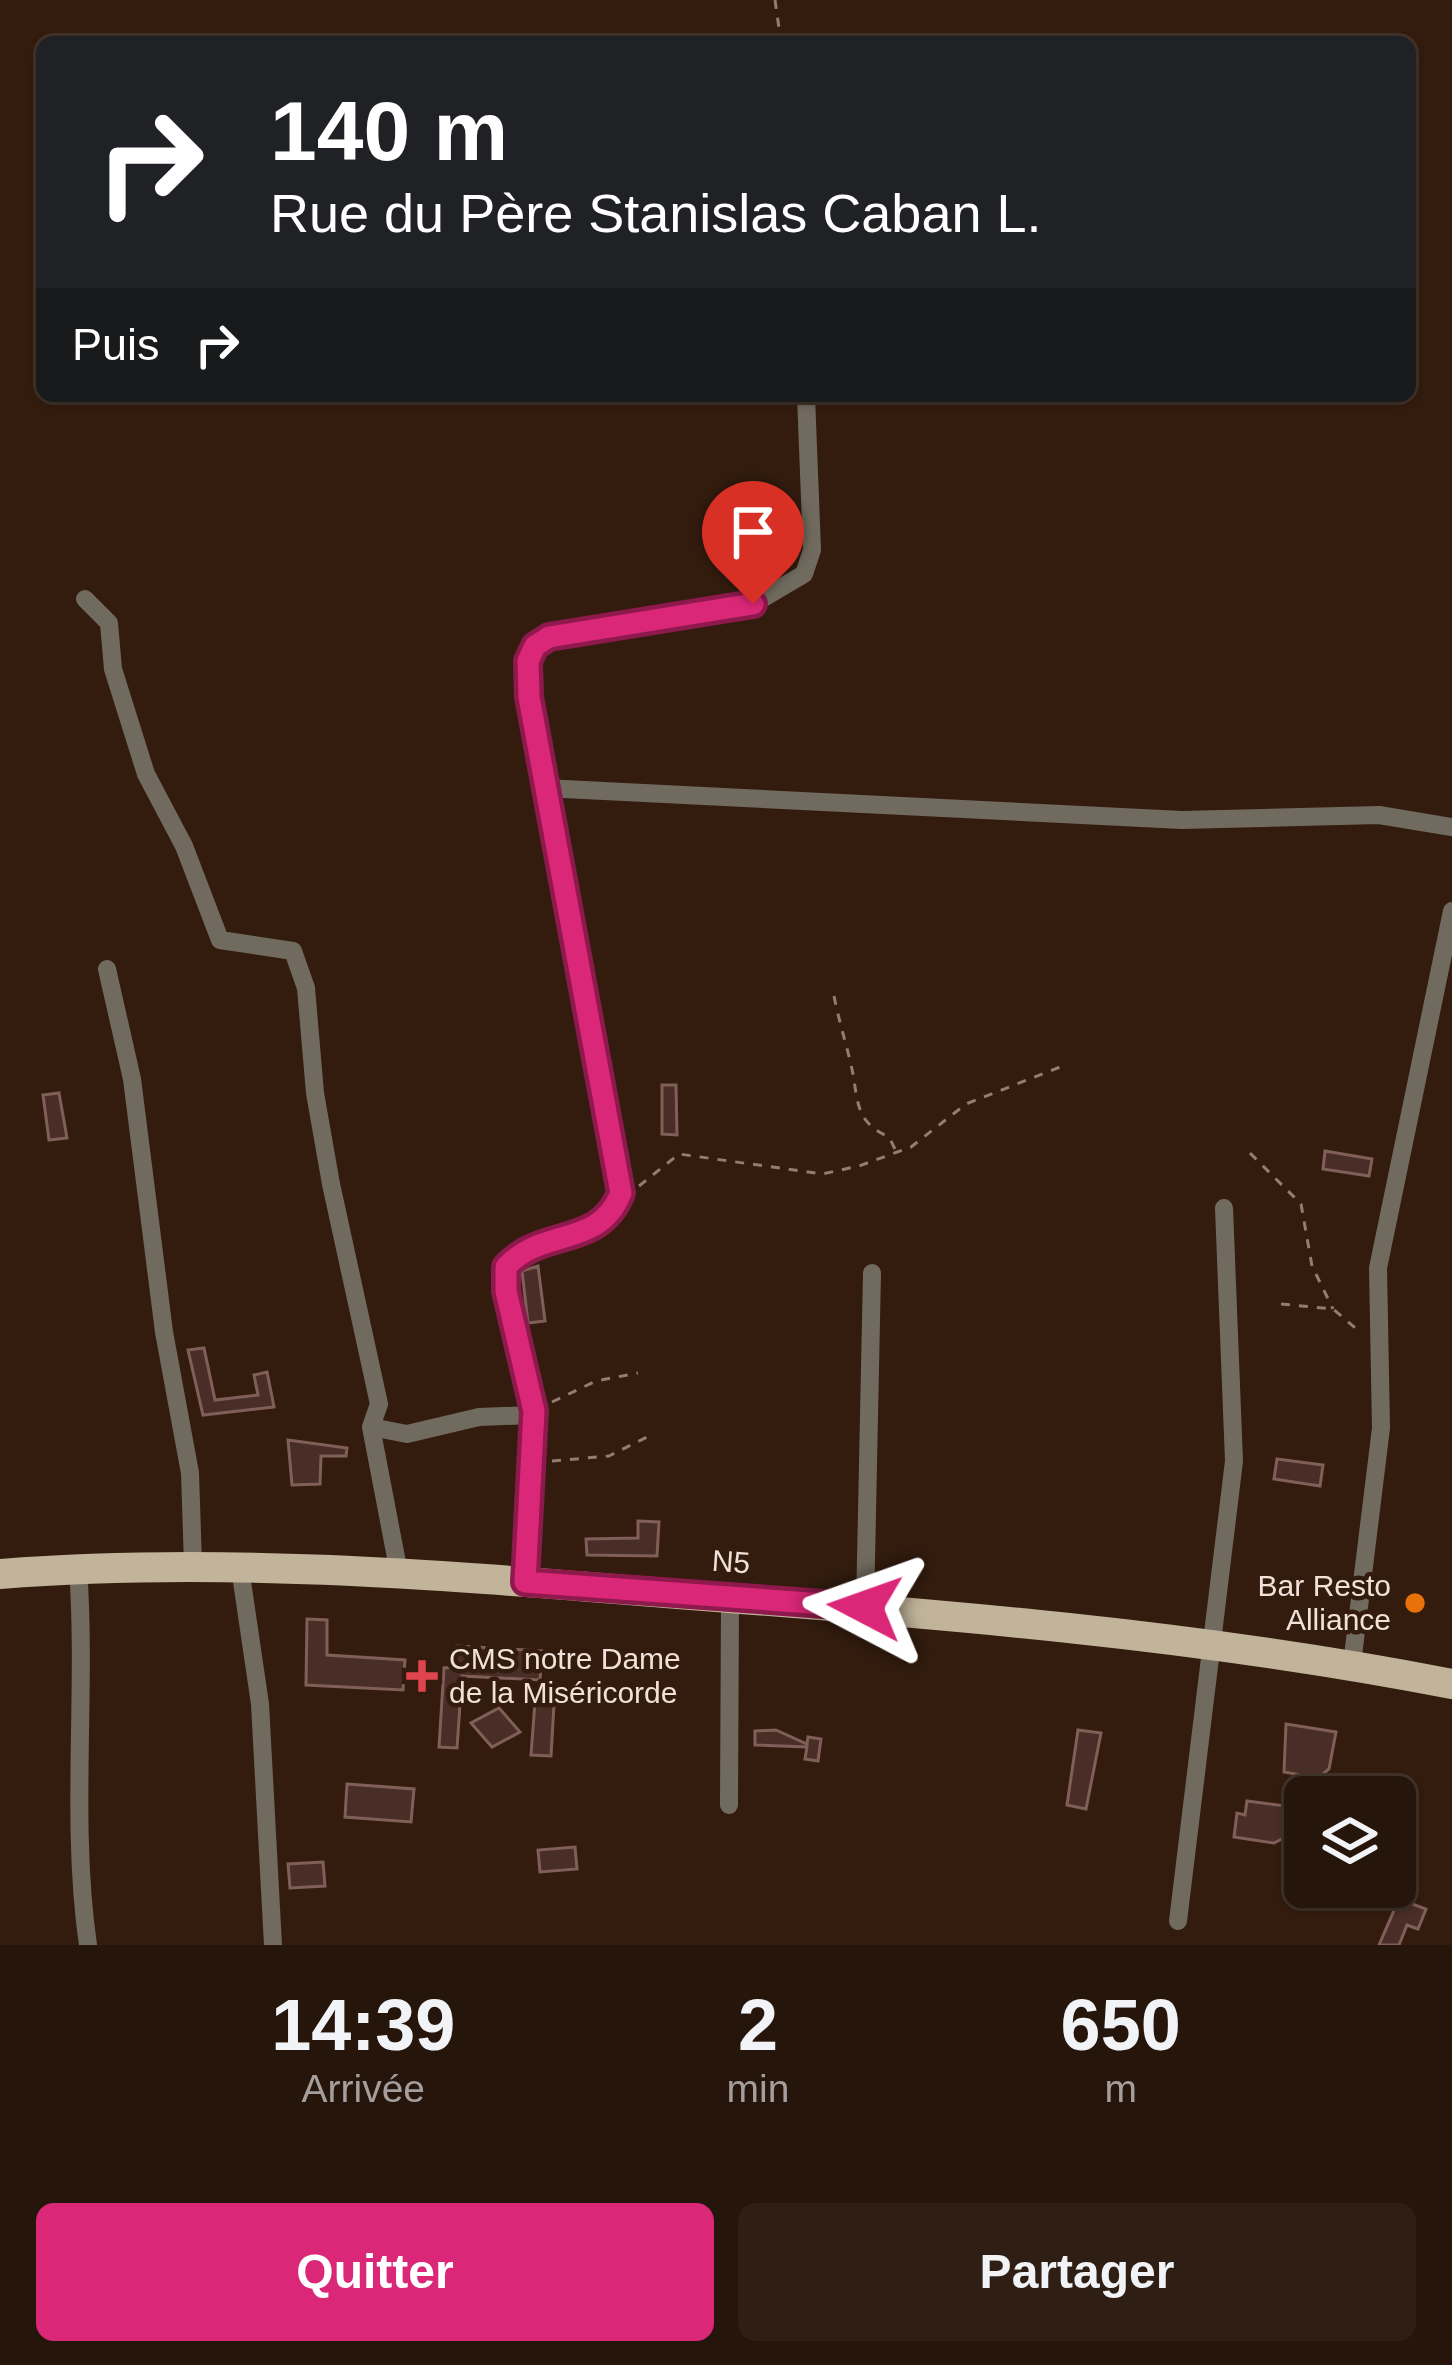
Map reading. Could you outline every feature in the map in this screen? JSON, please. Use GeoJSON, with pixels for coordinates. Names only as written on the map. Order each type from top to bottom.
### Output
{"type":"FeatureCollection","features":[{"type":"Feature","properties":{"kind":"main road","name":"N5"},"geometry":{"type":"LineString","coordinates":[[0,1574],[193,1564],[865,1607],[1211,1642],[1452,1684]]}},
{"type":"Feature","properties":{"kind":"street"},"geometry":{"type":"LineString","coordinates":[[525,1582],[534,1413],[506,1291],[506,1267],[521,1250],[590,1229],[612,1217],[621,1193],[544,788],[528,661],[535,646],[549,637],[753,604],[804,574],[812,550],[806,402]]}},
{"type":"Feature","properties":{"kind":"street"},"geometry":{"type":"LineString","coordinates":[[85,599],[109,623],[112,669],[146,774],[184,846],[220,940],[293,951],[306,988],[319,1116],[355,1310],[379,1404],[371,1427],[399,1574]]}},
{"type":"Feature","properties":{"kind":"street"},"geometry":{"type":"LineString","coordinates":[[544,788],[1182,820],[1378,815],[1452,827]]}},
{"type":"Feature","properties":{"kind":"street"},"geometry":{"type":"LineString","coordinates":[[1352,1664],[1381,1428],[1378,1268],[1452,911]]}},
{"type":"Feature","properties":{"kind":"street"},"geometry":{"type":"LineString","coordinates":[[107,969],[132,1079],[164,1332],[190,1473],[193,1564]]}},
{"type":"Feature","properties":{"kind":"street"},"geometry":{"type":"LineString","coordinates":[[1178,1921],[1234,1461],[1224,1208]]}},
{"type":"Feature","properties":{"kind":"street"},"geometry":{"type":"LineString","coordinates":[[865,1607],[872,1274]]}},
{"type":"Feature","properties":{"kind":"street"},"geometry":{"type":"LineString","coordinates":[[371,1427],[406,1434],[479,1417],[534,1413]]}},
{"type":"Feature","properties":{"kind":"street"},"geometry":{"type":"LineString","coordinates":[[78,1568],[85,1662],[80,1892],[88,1945]]}},
{"type":"Feature","properties":{"kind":"street"},"geometry":{"type":"LineString","coordinates":[[241,1568],[260,1704],[274,1945]]}},
{"type":"Feature","properties":{"kind":"street"},"geometry":{"type":"LineString","coordinates":[[729,1805],[730,1598]]}},
{"type":"Feature","properties":{"kind":"path"},"geometry":{"type":"LineString","coordinates":[[775,0],[780,36]]}},
{"type":"Feature","properties":{"kind":"path"},"geometry":{"type":"LineString","coordinates":[[834,996],[844,1054],[853,1070],[853,1102],[876,1131],[890,1137],[896,1153]]}},
{"type":"Feature","properties":{"kind":"path"},"geometry":{"type":"LineString","coordinates":[[621,1193],[648,1182],[680,1154],[822,1174],[896,1153],[966,1104],[1060,1066]]}},
{"type":"Feature","properties":{"kind":"path"},"geometry":{"type":"LineString","coordinates":[[1250,1153],[1301,1204],[1312,1266],[1333,1309],[1381,1348]]}},
{"type":"Feature","properties":{"kind":"path"},"geometry":{"type":"LineString","coordinates":[[1281,1304],[1333,1309]]}},
{"type":"Feature","properties":{"kind":"path"},"geometry":{"type":"LineString","coordinates":[[534,1413],[596,1381],[638,1373]]}},
{"type":"Feature","properties":{"kind":"path"},"geometry":{"type":"LineString","coordinates":[[532,1463],[609,1456],[647,1437]]}},
{"type":"Feature","properties":{"kind":"building"},"geometry":{"type":"Polygon","coordinates":[[[662,1085],[676,1085],[677,1135],[662,1134],[662,1085]]]}},
{"type":"Feature","properties":{"kind":"building"},"geometry":{"type":"Polygon","coordinates":[[[59,1093],[67,1138],[49,1140],[43,1095],[59,1093]]]}},
{"type":"Feature","properties":{"kind":"building"},"geometry":{"type":"Polygon","coordinates":[[[1325,1151],[1372,1159],[1369,1176],[1323,1169],[1325,1151]]]}},
{"type":"Feature","properties":{"kind":"building"},"geometry":{"type":"Polygon","coordinates":[[[538,1266],[545,1321],[528,1323],[522,1271],[538,1266]]]}},
{"type":"Feature","properties":{"kind":"building"},"geometry":{"type":"Polygon","coordinates":[[[204,1348],[215,1400],[258,1395],[254,1375],[267,1372],[274,1407],[203,1415],[188,1350],[204,1348]]]}},
{"type":"Feature","properties":{"kind":"building"},"geometry":{"type":"Polygon","coordinates":[[[288,1440],[347,1448],[346,1456],[321,1456],[320,1484],[292,1485],[288,1440]]]}},
{"type":"Feature","properties":{"kind":"building"},"geometry":{"type":"Polygon","coordinates":[[[1277,1459],[1323,1465],[1320,1486],[1274,1479],[1277,1459]]]}},
{"type":"Feature","properties":{"kind":"building"},"geometry":{"type":"Polygon","coordinates":[[[638,1521],[659,1522],[657,1556],[587,1555],[586,1539],[638,1538],[638,1521]]]}},
{"type":"Feature","properties":{"kind":"building"},"geometry":{"type":"Polygon","coordinates":[[[307,1619],[327,1620],[327,1655],[405,1660],[403,1690],[306,1685],[307,1619]]]}},
{"type":"Feature","properties":{"kind":"building"},"geometry":{"type":"Polygon","coordinates":[[[457,1646],[542,1651],[540,1680],[462,1676],[457,1748],[439,1747],[444,1668],[456,1667],[457,1646]]]}},
{"type":"Feature","properties":{"kind":"building"},"geometry":{"type":"Polygon","coordinates":[[[535,1702],[554,1704],[551,1756],[531,1755],[535,1702]]]}},
{"type":"Feature","properties":{"kind":"building"},"geometry":{"type":"Polygon","coordinates":[[[499,1708],[520,1732],[492,1747],[471,1723],[499,1708]]]}},
{"type":"Feature","properties":{"kind":"building"},"geometry":{"type":"Polygon","coordinates":[[[1286,1724],[1336,1732],[1329,1769],[1320,1776],[1284,1772],[1286,1724]]]}},
{"type":"Feature","properties":{"kind":"building"},"geometry":{"type":"Polygon","coordinates":[[[776,1730],[807,1744],[808,1737],[821,1739],[818,1761],[805,1759],[807,1747],[755,1745],[755,1731],[776,1730]]]}},
{"type":"Feature","properties":{"kind":"building"},"geometry":{"type":"Polygon","coordinates":[[[1078,1730],[1101,1733],[1086,1809],[1067,1805],[1078,1730]]]}},
{"type":"Feature","properties":{"kind":"building"},"geometry":{"type":"Polygon","coordinates":[[[347,1784],[414,1789],[411,1822],[345,1817],[347,1784]]]}},
{"type":"Feature","properties":{"kind":"building"},"geometry":{"type":"Polygon","coordinates":[[[1247,1801],[1284,1806],[1284,1838],[1274,1843],[1234,1837],[1237,1813],[1245,1815],[1247,1801]]]}},
{"type":"Feature","properties":{"kind":"building"},"geometry":{"type":"Polygon","coordinates":[[[575,1847],[577,1869],[540,1872],[538,1850],[575,1847]]]}},
{"type":"Feature","properties":{"kind":"building"},"geometry":{"type":"Polygon","coordinates":[[[323,1862],[325,1886],[290,1888],[288,1864],[323,1862]]]}},
{"type":"Feature","properties":{"kind":"building"},"geometry":{"type":"Polygon","coordinates":[[[1395,1908],[1426,1909],[1418,1929],[1407,1925],[1399,1945],[1379,1945],[1395,1908]]]}},
{"type":"Feature","properties":{"kind":"place","name":"Bar Resto Alliance"},"geometry":{"type":"Point","coordinates":[1415,1603]}},
{"type":"Feature","properties":{"kind":"place","name":"CMS notre Dame de la Miséricorde"},"geometry":{"type":"Point","coordinates":[422,1676]}},
{"type":"Feature","properties":{"kind":"route"},"geometry":{"type":"LineString","coordinates":[[753,604],[549,637],[535,646],[528,661],[529,697],[568,931],[621,1193],[612,1217],[590,1229],[521,1250],[506,1267],[506,1291],[534,1411],[525,1582],[865,1607]]}}]}
